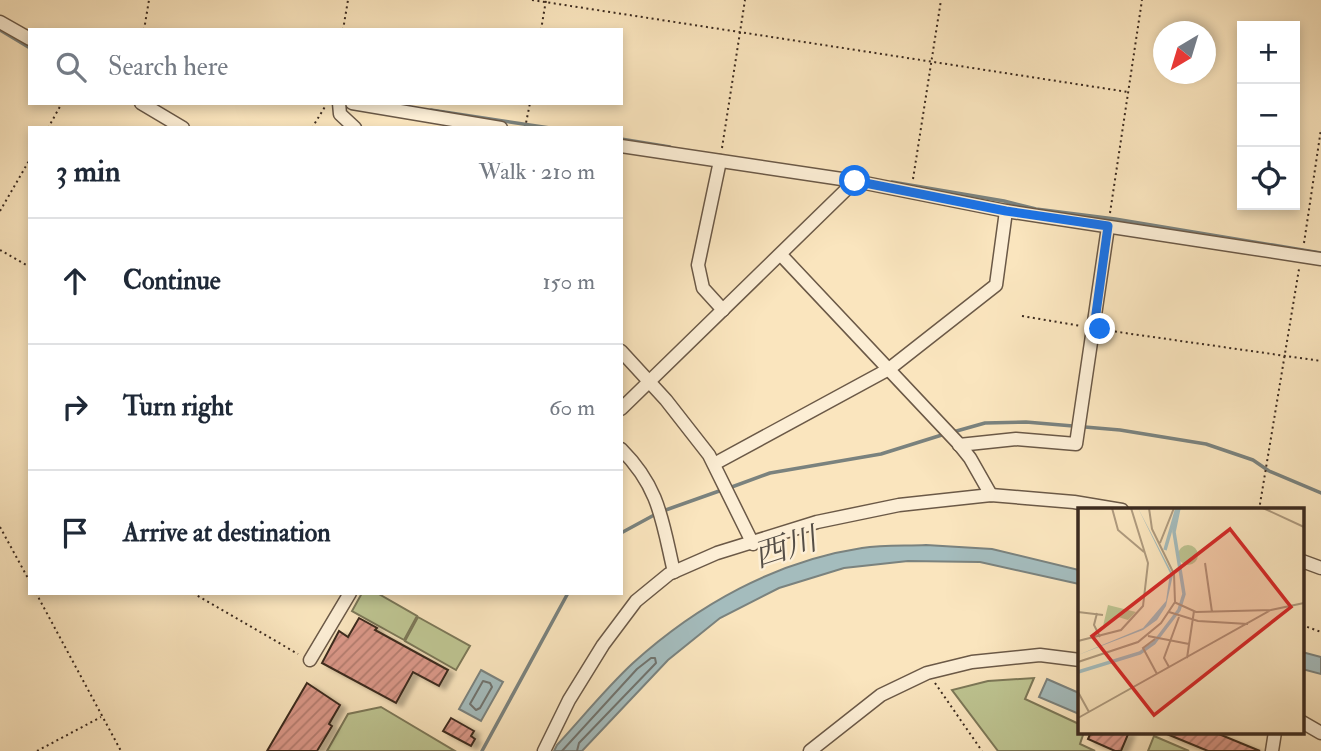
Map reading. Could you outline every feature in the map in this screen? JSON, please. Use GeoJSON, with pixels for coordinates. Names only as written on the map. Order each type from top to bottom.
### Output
{"type":"FeatureCollection","features":[{"type":"Feature","properties":{"kind":"street"},"geometry":{"type":"LineString","coordinates":[[0,22],[28,37]]}},
{"type":"Feature","properties":{"kind":"street"},"geometry":{"type":"LineString","coordinates":[[144,105],[180,126]]}},
{"type":"Feature","properties":{"kind":"street"},"geometry":{"type":"LineString","coordinates":[[339,105],[340,114],[353,126]]}},
{"type":"Feature","properties":{"kind":"street"},"geometry":{"type":"LineString","coordinates":[[364,105],[489,126]]}},
{"type":"Feature","properties":{"kind":"street"},"geometry":{"type":"LineString","coordinates":[[623,146],[855,181],[1006,211],[1321,259]]}},
{"type":"Feature","properties":{"kind":"street"},"geometry":{"type":"LineString","coordinates":[[720,161],[698,265],[703,288],[723,310]]}},
{"type":"Feature","properties":{"kind":"street"},"geometry":{"type":"LineString","coordinates":[[623,407],[855,181]]}},
{"type":"Feature","properties":{"kind":"street"},"geometry":{"type":"LineString","coordinates":[[713,464],[889,369],[996,285],[1006,211]]}},
{"type":"Feature","properties":{"kind":"street"},"geometry":{"type":"LineString","coordinates":[[959,445],[1016,439],[1076,444],[1108,226]]}},
{"type":"Feature","properties":{"kind":"street"},"geometry":{"type":"LineString","coordinates":[[781,254],[959,445],[970,458],[991,495]]}},
{"type":"Feature","properties":{"kind":"street"},"geometry":{"type":"LineString","coordinates":[[623,353],[688,428],[713,464],[753,544]]}},
{"type":"Feature","properties":{"kind":"street"},"geometry":{"type":"LineString","coordinates":[[623,451],[636,464],[653,490],[666,531],[674,572]]}},
{"type":"Feature","properties":{"kind":"street"},"geometry":{"type":"LineString","coordinates":[[544,751],[569,700],[603,645],[636,601],[674,572],[717,553],[851,513],[899,505],[991,495],[1115,508]]}},
{"type":"Feature","properties":{"kind":"street"},"geometry":{"type":"LineString","coordinates":[[1304,562],[1321,568]]}},
{"type":"Feature","properties":{"kind":"street"},"geometry":{"type":"LineString","coordinates":[[310,660],[349,595]]}},
{"type":"Feature","properties":{"kind":"street"},"geometry":{"type":"LineString","coordinates":[[810,751],[881,695],[927,673],[972,662],[1040,655],[1078,660]]}},
{"type":"Feature","properties":{"kind":"street"},"geometry":{"type":"LineString","coordinates":[[1304,723],[1321,733]]}},
{"type":"Feature","properties":{"kind":"path"},"geometry":{"type":"LineString","coordinates":[[144,28],[149,0]]}},
{"type":"Feature","properties":{"kind":"path"},"geometry":{"type":"LineString","coordinates":[[343,28],[348,0]]}},
{"type":"Feature","properties":{"kind":"path"},"geometry":{"type":"LineString","coordinates":[[532,0],[930,62],[941,61],[1128,92]]}},
{"type":"Feature","properties":{"kind":"path"},"geometry":{"type":"LineString","coordinates":[[720,161],[745,0]]}},
{"type":"Feature","properties":{"kind":"path"},"geometry":{"type":"LineString","coordinates":[[912,192],[941,0]]}},
{"type":"Feature","properties":{"kind":"path"},"geometry":{"type":"LineString","coordinates":[[1108,226],[1142,0]]}},
{"type":"Feature","properties":{"kind":"path"},"geometry":{"type":"LineString","coordinates":[[541,28],[546,1]]}},
{"type":"Feature","properties":{"kind":"path"},"geometry":{"type":"LineString","coordinates":[[49,126],[61,105]]}},
{"type":"Feature","properties":{"kind":"path"},"geometry":{"type":"LineString","coordinates":[[313,126],[327,105]]}},
{"type":"Feature","properties":{"kind":"path"},"geometry":{"type":"LineString","coordinates":[[525,126],[530,105]]}},
{"type":"Feature","properties":{"kind":"path"},"geometry":{"type":"LineString","coordinates":[[1259,508],[1321,130]]}},
{"type":"Feature","properties":{"kind":"path"},"geometry":{"type":"LineString","coordinates":[[0,211],[28,162]]}},
{"type":"Feature","properties":{"kind":"path"},"geometry":{"type":"LineString","coordinates":[[0,250],[28,266]]}},
{"type":"Feature","properties":{"kind":"path"},"geometry":{"type":"LineString","coordinates":[[1023,316],[1321,361]]}},
{"type":"Feature","properties":{"kind":"path"},"geometry":{"type":"LineString","coordinates":[[0,527],[28,578]]}},
{"type":"Feature","properties":{"kind":"path"},"geometry":{"type":"LineString","coordinates":[[37,595],[121,751]]}},
{"type":"Feature","properties":{"kind":"path"},"geometry":{"type":"LineString","coordinates":[[196,595],[310,660]]}},
{"type":"Feature","properties":{"kind":"path"},"geometry":{"type":"LineString","coordinates":[[1304,626],[1321,632]]}},
{"type":"Feature","properties":{"kind":"path"},"geometry":{"type":"LineString","coordinates":[[927,673],[982,751]]}},
{"type":"Feature","properties":{"kind":"path"},"geometry":{"type":"LineString","coordinates":[[37,751],[102,716]]}},
{"type":"Feature","properties":{"kind":"green space"},"geometry":{"type":"Polygon","coordinates":[[[361,595],[380,595],[417,616],[404,640],[352,611],[361,595]]]}},
{"type":"Feature","properties":{"kind":"green space"},"geometry":{"type":"Polygon","coordinates":[[[418,617],[470,646],[456,670],[405,641],[418,617]]]}},
{"type":"Feature","properties":{"kind":"green space"},"geometry":{"type":"Polygon","coordinates":[[[1034,678],[1025,699],[1078,724],[1078,734],[1083,734],[1080,744],[1095,751],[998,751],[952,690],[988,681],[1034,678]]]}},
{"type":"Feature","properties":{"kind":"green space"},"geometry":{"type":"Polygon","coordinates":[[[381,707],[455,751],[327,751],[348,714],[381,707]]]}},
{"type":"Feature","properties":{"kind":"green space"},"geometry":{"type":"Polygon","coordinates":[[[1154,736],[1189,751],[1148,751],[1154,736]]]}},
{"type":"Feature","properties":{"kind":"water"},"geometry":{"type":"Polygon","coordinates":[[[926,545],[992,549],[1078,570],[1078,584],[980,562],[908,561],[844,568],[779,588],[720,618],[668,660],[582,751],[554,751],[594,703],[633,663],[684,622],[739,589],[769,575],[830,554],[870,547],[926,545]]]}},
{"type":"Feature","properties":{"kind":"water"},"geometry":{"type":"Polygon","coordinates":[[[1304,653],[1321,657],[1321,674],[1304,670],[1304,653]]]}},
{"type":"Feature","properties":{"kind":"water"},"geometry":{"type":"Polygon","coordinates":[[[481,670],[503,682],[481,721],[459,709],[481,670]]]}},
{"type":"Feature","properties":{"kind":"water"},"geometry":{"type":"Polygon","coordinates":[[[1047,679],[1078,693],[1078,714],[1039,697],[1047,679]]]}},
{"type":"Feature","properties":{"kind":"building"},"geometry":{"type":"Polygon","coordinates":[[[359,618],[377,628],[375,630],[448,670],[439,686],[413,672],[396,703],[322,663],[339,631],[348,637],[359,618]]]}},
{"type":"Feature","properties":{"kind":"building"},"geometry":{"type":"Polygon","coordinates":[[[307,683],[340,705],[329,724],[332,726],[317,751],[267,751],[307,683]]]}},
{"type":"Feature","properties":{"kind":"building"},"geometry":{"type":"Polygon","coordinates":[[[451,718],[474,731],[471,736],[475,739],[471,746],[443,731],[451,718]]]}},
{"type":"Feature","properties":{"kind":"building"},"geometry":{"type":"Polygon","coordinates":[[[1090,734],[1128,734],[1121,751],[1088,739],[1090,734]]]}},
{"type":"Feature","properties":{"kind":"building"},"geometry":{"type":"Polygon","coordinates":[[[1167,734],[1219,734],[1260,751],[1208,751],[1167,734]]]}},
{"type":"Feature","properties":{"kind":"waterway"},"geometry":{"type":"LineString","coordinates":[[0,30],[28,47]]}},
{"type":"Feature","properties":{"kind":"waterway"},"geometry":{"type":"LineString","coordinates":[[431,110],[537,126]]}},
{"type":"Feature","properties":{"kind":"waterway"},"geometry":{"type":"LineString","coordinates":[[623,139],[670,147]]}},
{"type":"Feature","properties":{"kind":"waterway"},"geometry":{"type":"LineString","coordinates":[[892,182],[1036,209],[1115,219],[1321,253]]}},
{"type":"Feature","properties":{"kind":"waterway"},"geometry":{"type":"LineString","coordinates":[[953,432],[985,423],[1026,422],[1120,430],[1206,444],[1253,460],[1269,471],[1321,493]]}},
{"type":"Feature","properties":{"kind":"waterway"},"geometry":{"type":"LineString","coordinates":[[729,488],[770,473],[881,454],[945,434]]}},
{"type":"Feature","properties":{"kind":"waterway"},"geometry":{"type":"LineString","coordinates":[[663,511],[722,490]]}},
{"type":"Feature","properties":{"kind":"waterway"},"geometry":{"type":"LineString","coordinates":[[623,532],[656,514]]}},
{"type":"Feature","properties":{"kind":"waterway"},"geometry":{"type":"LineString","coordinates":[[482,751],[567,595]]}},
{"type":"Feature","properties":{"kind":"route"},"geometry":{"type":"LineString","coordinates":[[855,181],[1006,211],[1108,226],[1094,328],[1100,329]]}},
{"type":"Feature","properties":{"kind":"water label","name":"西川"},"geometry":{"type":"Point","coordinates":[785,547]}}]}
